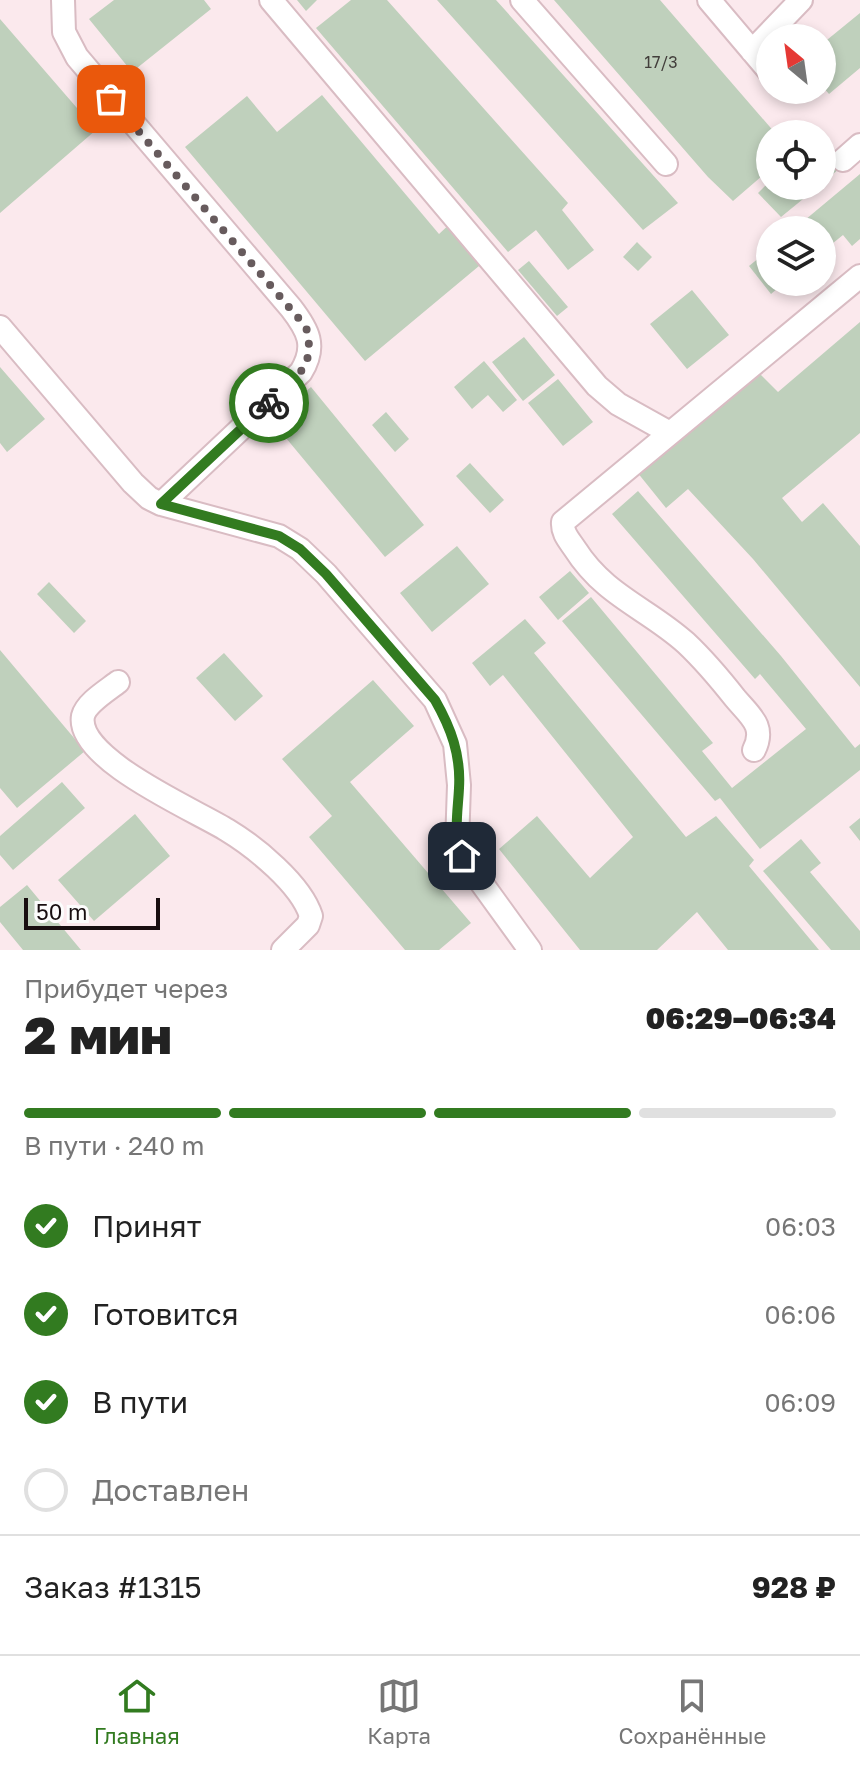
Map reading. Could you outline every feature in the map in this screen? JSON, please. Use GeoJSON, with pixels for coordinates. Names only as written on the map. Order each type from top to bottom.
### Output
{"type":"FeatureCollection","features":[{"type":"Feature","properties":{"kind":"lane"},"geometry":{"type":"LineString","coordinates":[[63,0],[64,32],[77,57],[291,308],[306,327],[310,342],[309,359],[301,372],[161,504]]}},
{"type":"Feature","properties":{"kind":"lane"},"geometry":{"type":"LineString","coordinates":[[271,0],[597,386],[618,404],[670,433]]}},
{"type":"Feature","properties":{"kind":"lane"},"geometry":{"type":"LineString","coordinates":[[522,0],[666,164]]}},
{"type":"Feature","properties":{"kind":"lane"},"geometry":{"type":"LineString","coordinates":[[709,0],[756,56]]}},
{"type":"Feature","properties":{"kind":"lane"},"geometry":{"type":"LineString","coordinates":[[752,51],[801,0]]}},
{"type":"Feature","properties":{"kind":"lane"},"geometry":{"type":"LineString","coordinates":[[754,750],[759,731],[754,721],[712,669],[685,642],[601,582],[586,567],[563,532],[563,522],[860,276]]}},
{"type":"Feature","properties":{"kind":"lane"},"geometry":{"type":"LineString","coordinates":[[0,327],[149,498],[279,536],[300,549],[326,574],[435,700],[448,724],[459,765],[457,844],[462,856],[530,950]]}},
{"type":"Feature","properties":{"kind":"lane"},"geometry":{"type":"LineString","coordinates":[[118,682],[86,709],[83,721],[89,738],[105,757],[148,787],[245,842],[289,881],[302,897],[311,916],[308,925],[283,950]]}},
{"type":"Feature","properties":{"kind":"building"},"geometry":{"type":"Polygon","coordinates":[[[114,0],[204,0],[211,9],[132,72],[89,19],[114,0]]]}},
{"type":"Feature","properties":{"kind":"building"},"geometry":{"type":"Polygon","coordinates":[[[297,0],[317,0],[306,11],[297,0]]]}},
{"type":"Feature","properties":{"kind":"building"},"geometry":{"type":"Polygon","coordinates":[[[351,0],[387,0],[568,203],[562,210],[594,250],[568,270],[536,230],[508,252],[316,28],[351,0]]]}},
{"type":"Feature","properties":{"kind":"building"},"geometry":{"type":"Polygon","coordinates":[[[437,0],[496,0],[678,203],[643,230],[437,0]]]}},
{"type":"Feature","properties":{"kind":"building"},"geometry":{"type":"Polygon","coordinates":[[[554,0],[660,0],[764,120],[756,120],[756,181],[733,201],[708,177],[554,0]]]}},
{"type":"Feature","properties":{"kind":"building"},"geometry":{"type":"Polygon","coordinates":[[[860,13],[860,68],[836,88],[836,33],[860,13]]]}},
{"type":"Feature","properties":{"kind":"building"},"geometry":{"type":"Polygon","coordinates":[[[0,19],[96,130],[0,213],[0,19]]]}},
{"type":"Feature","properties":{"kind":"building"},"geometry":{"type":"Polygon","coordinates":[[[322,95],[439,234],[453,221],[485,261],[365,361],[185,147],[247,96],[277,132],[322,95]]]}},
{"type":"Feature","properties":{"kind":"building"},"geometry":{"type":"Polygon","coordinates":[[[860,174],[860,239],[852,246],[843,235],[836,241],[836,216],[810,216],[829,200],[836,200],[836,194],[860,174]]]}},
{"type":"Feature","properties":{"kind":"building"},"geometry":{"type":"Polygon","coordinates":[[[765,200],[802,200],[782,216],[765,200]]]}},
{"type":"Feature","properties":{"kind":"building"},"geometry":{"type":"Polygon","coordinates":[[[637,242],[652,257],[638,271],[623,257],[637,242]]]}},
{"type":"Feature","properties":{"kind":"building"},"geometry":{"type":"Polygon","coordinates":[[[756,260],[756,275],[749,266],[756,260]]]}},
{"type":"Feature","properties":{"kind":"building"},"geometry":{"type":"Polygon","coordinates":[[[529,261],[568,307],[557,316],[518,270],[529,261]]]}},
{"type":"Feature","properties":{"kind":"building"},"geometry":{"type":"Polygon","coordinates":[[[692,290],[729,335],[687,369],[650,324],[692,290]]]}},
{"type":"Feature","properties":{"kind":"building"},"geometry":{"type":"Polygon","coordinates":[[[860,322],[860,433],[782,498],[802,522],[823,503],[860,546],[860,687],[753,559],[688,489],[666,508],[637,472],[760,374],[778,392],[860,322]]]}},
{"type":"Feature","properties":{"kind":"building"},"geometry":{"type":"Polygon","coordinates":[[[524,337],[555,375],[523,401],[492,362],[524,337]]]}},
{"type":"Feature","properties":{"kind":"building"},"geometry":{"type":"Polygon","coordinates":[[[484,361],[517,400],[503,412],[488,395],[472,409],[454,387],[484,361]]]}},
{"type":"Feature","properties":{"kind":"building"},"geometry":{"type":"Polygon","coordinates":[[[0,367],[45,419],[7,452],[0,443],[0,367]]]}},
{"type":"Feature","properties":{"kind":"building"},"geometry":{"type":"Polygon","coordinates":[[[558,379],[593,422],[563,446],[528,403],[558,379]]]}},
{"type":"Feature","properties":{"kind":"building"},"geometry":{"type":"Polygon","coordinates":[[[311,387],[424,525],[385,557],[271,420],[311,387]]]}},
{"type":"Feature","properties":{"kind":"building"},"geometry":{"type":"Polygon","coordinates":[[[386,412],[409,439],[395,452],[372,425],[386,412]]]}},
{"type":"Feature","properties":{"kind":"building"},"geometry":{"type":"Polygon","coordinates":[[[470,463],[504,500],[490,513],[456,476],[470,463]]]}},
{"type":"Feature","properties":{"kind":"building"},"geometry":{"type":"Polygon","coordinates":[[[638,491],[781,656],[855,748],[860,744],[860,770],[760,849],[720,798],[715,801],[562,621],[591,597],[713,743],[702,751],[732,788],[806,729],[760,674],[755,679],[612,514],[638,491]]]}},
{"type":"Feature","properties":{"kind":"building"},"geometry":{"type":"Polygon","coordinates":[[[457,546],[489,584],[432,632],[400,593],[457,546]]]}},
{"type":"Feature","properties":{"kind":"building"},"geometry":{"type":"Polygon","coordinates":[[[570,571],[589,593],[558,620],[539,597],[570,571]]]}},
{"type":"Feature","properties":{"kind":"building"},"geometry":{"type":"Polygon","coordinates":[[[49,582],[86,621],[74,633],[37,594],[49,582]]]}},
{"type":"Feature","properties":{"kind":"building"},"geometry":{"type":"Polygon","coordinates":[[[525,619],[546,643],[534,653],[686,837],[716,816],[754,860],[749,866],[819,950],[728,950],[697,912],[657,950],[580,950],[499,849],[537,816],[590,878],[633,837],[503,675],[490,686],[472,663],[525,619]]]}},
{"type":"Feature","properties":{"kind":"building"},"geometry":{"type":"Polygon","coordinates":[[[0,650],[85,751],[17,808],[0,788],[0,650]]]}},
{"type":"Feature","properties":{"kind":"building"},"geometry":{"type":"Polygon","coordinates":[[[224,653],[263,696],[235,721],[196,678],[224,653]]]}},
{"type":"Feature","properties":{"kind":"building"},"geometry":{"type":"Polygon","coordinates":[[[373,680],[414,726],[350,782],[471,923],[439,950],[405,950],[309,837],[332,816],[282,759],[373,680]]]}},
{"type":"Feature","properties":{"kind":"building"},"geometry":{"type":"Polygon","coordinates":[[[62,782],[85,808],[13,870],[0,855],[0,836],[62,782]]]}},
{"type":"Feature","properties":{"kind":"building"},"geometry":{"type":"Polygon","coordinates":[[[135,814],[170,856],[94,921],[58,880],[135,814]]]}},
{"type":"Feature","properties":{"kind":"building"},"geometry":{"type":"Polygon","coordinates":[[[860,818],[860,841],[849,827],[860,818]]]}},
{"type":"Feature","properties":{"kind":"building"},"geometry":{"type":"Polygon","coordinates":[[[801,839],[821,863],[810,872],[860,931],[860,950],[831,950],[763,871],[801,839]]]}},
{"type":"Feature","properties":{"kind":"building"},"geometry":{"type":"Polygon","coordinates":[[[27,885],[81,950],[23,950],[0,922],[0,907],[27,885]]]}},
{"type":"Feature","properties":{"kind":"way so far"},"geometry":{"type":"LineString","coordinates":[[111,99],[306,327],[310,342],[309,359],[301,372],[269,403]]}},
{"type":"Feature","properties":{"kind":"route"},"geometry":{"type":"LineString","coordinates":[[269,403],[161,504],[279,536],[300,549],[326,574],[435,700],[448,724],[459,765],[457,844],[462,856]]}}]}
